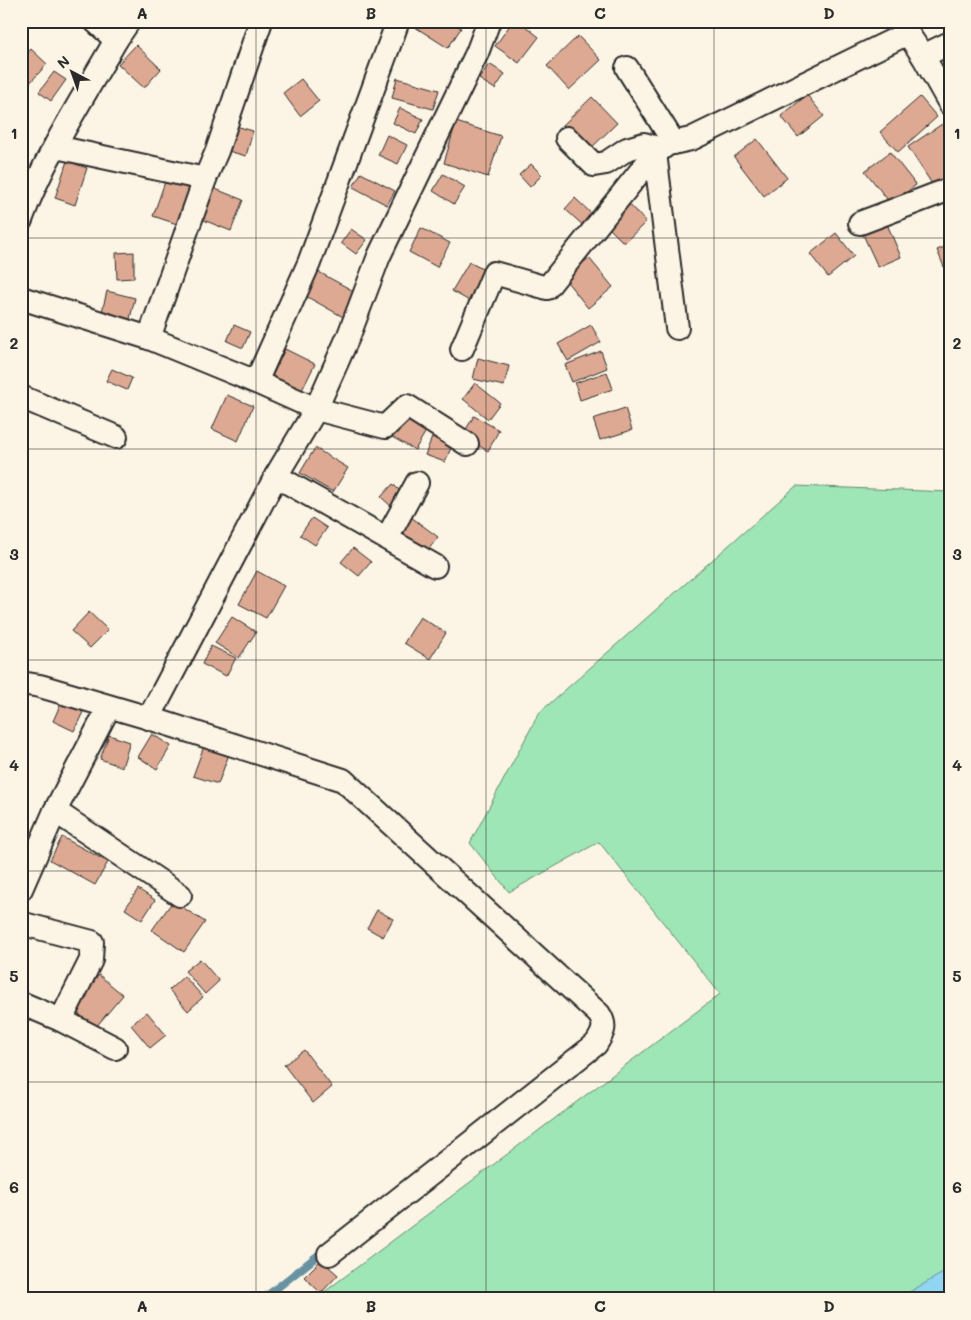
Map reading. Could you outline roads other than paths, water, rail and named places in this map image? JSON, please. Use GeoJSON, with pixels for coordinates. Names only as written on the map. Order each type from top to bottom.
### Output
{"type":"FeatureCollection","features":[{"type":"Feature","properties":{"kind":"street"},"geometry":{"type":"LineString","coordinates":[[95,21],[116,40]]}},
{"type":"Feature","properties":{"kind":"street"},"geometry":{"type":"LineString","coordinates":[[21,220],[26,194],[56,147],[116,40],[129,21]]}},
{"type":"Feature","properties":{"kind":"street"},"geometry":{"type":"LineString","coordinates":[[150,338],[261,21]]}},
{"type":"Feature","properties":{"kind":"street"},"geometry":{"type":"LineString","coordinates":[[256,382],[309,263],[398,21]]}},
{"type":"Feature","properties":{"kind":"street"},"geometry":{"type":"LineString","coordinates":[[149,718],[276,476],[316,409],[349,335],[379,256],[477,54],[489,21]]}},
{"type":"Feature","properties":{"kind":"street"},"geometry":{"type":"LineString","coordinates":[[566,138],[594,165],[606,163],[627,149],[644,144],[663,148],[691,139],[904,27],[950,104]]}},
{"type":"Feature","properties":{"kind":"street"},"geometry":{"type":"LineString","coordinates":[[923,56],[950,43]]}},
{"type":"Feature","properties":{"kind":"street"},"geometry":{"type":"LineString","coordinates":[[627,68],[663,148],[677,328]]}},
{"type":"Feature","properties":{"kind":"street"},"geometry":{"type":"LineString","coordinates":[[56,147],[205,179]]}},
{"type":"Feature","properties":{"kind":"street"},"geometry":{"type":"LineString","coordinates":[[462,349],[494,273],[547,288],[663,148]]}},
{"type":"Feature","properties":{"kind":"street"},"geometry":{"type":"LineString","coordinates":[[860,224],[950,189]]}},
{"type":"Feature","properties":{"kind":"street"},"geometry":{"type":"LineString","coordinates":[[21,298],[150,338],[316,409],[385,427],[407,406],[467,444]]}},
{"type":"Feature","properties":{"kind":"street"},"geometry":{"type":"LineString","coordinates":[[21,397],[116,436]]}},
{"type":"Feature","properties":{"kind":"street"},"geometry":{"type":"LineString","coordinates":[[276,476],[435,566]]}},
{"type":"Feature","properties":{"kind":"street"},"geometry":{"type":"LineString","coordinates":[[387,538],[417,483]]}},
{"type":"Feature","properties":{"kind":"street"},"geometry":{"type":"LineString","coordinates":[[21,683],[40,686],[149,718],[342,780],[603,1019],[605,1027],[596,1044],[328,1254]]}},
{"type":"Feature","properties":{"kind":"street"},"geometry":{"type":"LineString","coordinates":[[21,889],[55,811],[109,707]]}},
{"type":"Feature","properties":{"kind":"street"},"geometry":{"type":"LineString","coordinates":[[55,811],[180,895]]}},
{"type":"Feature","properties":{"kind":"street"},"geometry":{"type":"LineString","coordinates":[[21,894],[24,909],[22,927],[92,942],[91,960],[62,1020]]}},
{"type":"Feature","properties":{"kind":"street"},"geometry":{"type":"LineString","coordinates":[[21,1003],[62,1020],[115,1048]]}},
{"type":"Feature","properties":{"kind":"water"},"geometry":{"type":"Polygon","coordinates":[[[950,1269],[950,1292],[939,1299],[897,1299],[950,1269]]]}},
{"type":"Feature","properties":{"kind":"waterway"},"geometry":{"type":"LineString","coordinates":[[263,1299],[326,1249]]}},
{"type":"Feature","properties":{"kind":"waterway"},"geometry":{"type":"LineString","coordinates":[[943,1299],[950,1295]]}}]}
